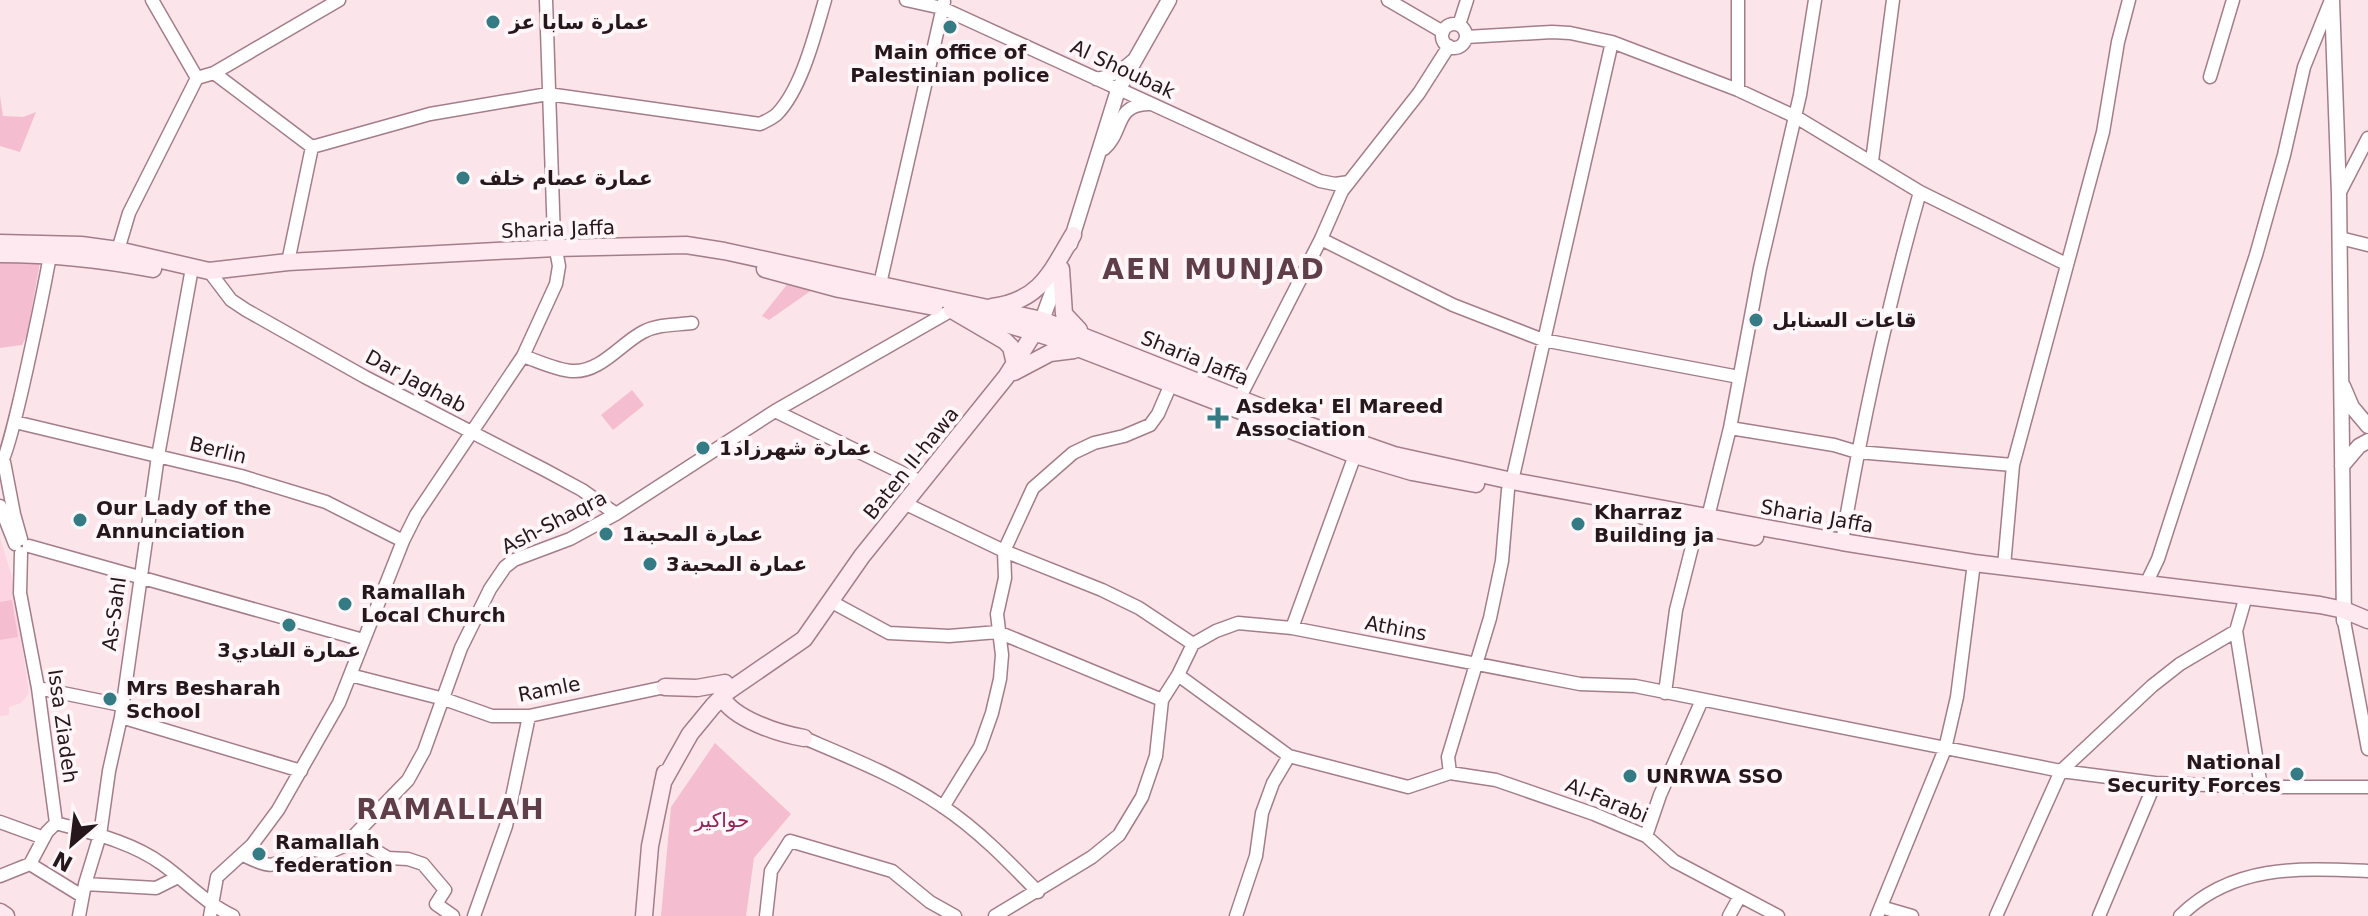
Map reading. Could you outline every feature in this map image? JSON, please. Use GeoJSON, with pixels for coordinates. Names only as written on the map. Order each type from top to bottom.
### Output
{"type":"FeatureCollection","features":[{"type":"Feature","properties":{"kind":"main road"},"geometry":{"type":"LineString","coordinates":[[985,308],[1016,302],[1043,284],[1073,235]]}},
{"type":"Feature","properties":{"kind":"main road","name":"Sharia Jaffa"},"geometry":{"type":"LineString","coordinates":[[0,243],[118,250],[201,274],[288,262],[556,253],[710,258],[755,266],[839,289],[1038,326]]}},
{"type":"Feature","properties":{"kind":"main road","name":"Sharia Jaffa"},"geometry":{"type":"LineString","coordinates":[[0,254],[52,248],[201,274],[333,269],[686,245],[763,258],[985,308],[1240,397],[1291,419],[1394,455],[1510,486]]}},
{"type":"Feature","properties":{"kind":"main road"},"geometry":{"type":"LineString","coordinates":[[952,310],[1011,347],[1011,371],[1050,353],[1086,344],[1064,314],[1061,269]]}},
{"type":"Feature","properties":{"kind":"main road","name":"Baten II-hawa"},"geometry":{"type":"LineString","coordinates":[[729,688],[809,630],[862,556],[1011,371],[1038,326]]}},
{"type":"Feature","properties":{"kind":"main road","name":"Sharia Jaffa"},"geometry":{"type":"LineString","coordinates":[[1086,344],[1171,384],[1355,455],[1412,472],[1510,486],[1974,568],[2368,620]]}},
{"type":"Feature","properties":{"kind":"main road","name":"Sharia Jaffa"},"geometry":{"type":"LineString","coordinates":[[1702,522],[1842,542],[1974,568],[2004,566],[2245,594],[2344,616],[2368,630]]}},
{"type":"Feature","properties":{"kind":"main road"},"geometry":{"type":"LineString","coordinates":[[665,687],[729,688],[738,694],[743,708],[804,738]]}},
{"type":"Feature","properties":{"kind":"main road"},"geometry":{"type":"LineString","coordinates":[[665,687],[686,695],[699,713]]}},
{"type":"Feature","properties":{"kind":"main road"},"geometry":{"type":"LineString","coordinates":[[644,916],[650,846],[672,753],[699,713],[729,688]]}},
{"type":"Feature","properties":{"kind":"main road"},"geometry":{"type":"LineString","coordinates":[[729,688],[730,709],[787,735],[804,738]]}},
{"type":"Feature","properties":{"kind":"main road"},"geometry":{"type":"LineString","coordinates":[[699,713],[742,716]]}},
{"type":"Feature","properties":{"kind":"main road"},"geometry":{"type":"LineString","coordinates":[[0,912],[6,916]]}},
{"type":"Feature","properties":{"kind":"street"},"geometry":{"type":"LineString","coordinates":[[152,0],[197,78]]}},
{"type":"Feature","properties":{"kind":"street"},"geometry":{"type":"LineString","coordinates":[[118,250],[129,213],[197,78],[214,73],[339,0]]}},
{"type":"Feature","properties":{"kind":"street"},"geometry":{"type":"LineString","coordinates":[[211,911],[217,877],[243,855],[278,810],[339,703],[416,515],[523,356],[556,284],[546,0]]}},
{"type":"Feature","properties":{"kind":"street"},"geometry":{"type":"LineString","coordinates":[[312,147],[430,114],[548,94],[760,124],[776,116],[793,91],[825,0]]}},
{"type":"Feature","properties":{"kind":"street","name":"Al Shoubak"},"geometry":{"type":"LineString","coordinates":[[906,0],[943,4],[1095,79],[1320,181],[1335,184],[1349,182]]}},
{"type":"Feature","properties":{"kind":"street"},"geometry":{"type":"LineString","coordinates":[[1038,326],[1073,235],[1108,122],[1135,59],[1170,0]]}},
{"type":"Feature","properties":{"kind":"street"},"geometry":{"type":"LineString","coordinates":[[1094,169],[1104,149],[1122,91],[1170,0]]}},
{"type":"Feature","properties":{"kind":"street"},"geometry":{"type":"LineString","coordinates":[[1388,0],[1443,32]]}},
{"type":"Feature","properties":{"kind":"street"},"geometry":{"type":"LineString","coordinates":[[1459,25],[1467,0]]}},
{"type":"Feature","properties":{"kind":"street"},"geometry":{"type":"LineString","coordinates":[[1738,0],[1738,90]]}},
{"type":"Feature","properties":{"kind":"street"},"geometry":{"type":"LineString","coordinates":[[1665,693],[1676,610],[1730,428],[1760,268],[1796,117],[1815,0]]}},
{"type":"Feature","properties":{"kind":"street"},"geometry":{"type":"LineString","coordinates":[[1872,161],[1893,0]]}},
{"type":"Feature","properties":{"kind":"street"},"geometry":{"type":"LineString","coordinates":[[2004,566],[2013,465],[2103,132],[2118,42],[2129,0]]}},
{"type":"Feature","properties":{"kind":"street"},"geometry":{"type":"LineString","coordinates":[[2210,77],[2233,0]]}},
{"type":"Feature","properties":{"kind":"street"},"geometry":{"type":"LineString","coordinates":[[2331,0],[2340,238],[2344,616],[2368,749]]}},
{"type":"Feature","properties":{"kind":"street"},"geometry":{"type":"LineString","coordinates":[[2146,584],[2158,559],[2256,255],[2304,67],[2331,0]]}},
{"type":"Feature","properties":{"kind":"street"},"geometry":{"type":"LineString","coordinates":[[880,284],[943,4]]}},
{"type":"Feature","properties":{"kind":"street"},"geometry":{"type":"LineString","coordinates":[[1459,25],[1465,30],[1466,37],[1460,46],[1449,46],[1443,32],[1448,26],[1459,25]]}},
{"type":"Feature","properties":{"kind":"street"},"geometry":{"type":"LineString","coordinates":[[1466,37],[1552,32],[1612,42],[1738,90],[1796,117],[1920,192],[2066,264]]}},
{"type":"Feature","properties":{"kind":"street"},"geometry":{"type":"LineString","coordinates":[[1178,675],[1289,756],[1408,787],[1450,773],[1448,757],[1490,618],[1502,561],[1510,486],[1612,42]]}},
{"type":"Feature","properties":{"kind":"street"},"geometry":{"type":"LineString","coordinates":[[1240,397],[1338,205],[1342,191],[1419,93],[1449,46]]}},
{"type":"Feature","properties":{"kind":"street"},"geometry":{"type":"LineString","coordinates":[[1095,79],[1123,70],[1135,59]]}},
{"type":"Feature","properties":{"kind":"street"},"geometry":{"type":"LineString","coordinates":[[214,73],[312,147]]}},
{"type":"Feature","properties":{"kind":"street"},"geometry":{"type":"LineString","coordinates":[[1095,79],[1105,90],[1108,122]]}},
{"type":"Feature","properties":{"kind":"street"},"geometry":{"type":"LineString","coordinates":[[1104,149],[1112,142],[1124,112],[1137,104],[1150,104]]}},
{"type":"Feature","properties":{"kind":"street"},"geometry":{"type":"LineString","coordinates":[[2339,194],[2368,138]]}},
{"type":"Feature","properties":{"kind":"street"},"geometry":{"type":"LineString","coordinates":[[288,262],[312,147]]}},
{"type":"Feature","properties":{"kind":"street","name":"Al Shoubak"},"geometry":{"type":"LineString","coordinates":[[1320,181],[1330,189],[1338,205]]}},
{"type":"Feature","properties":{"kind":"street"},"geometry":{"type":"LineString","coordinates":[[1842,542],[1857,452],[1886,319],[1920,192]]}},
{"type":"Feature","properties":{"kind":"street"},"geometry":{"type":"LineString","coordinates":[[2340,238],[2368,245]]}},
{"type":"Feature","properties":{"kind":"street"},"geometry":{"type":"LineString","coordinates":[[1321,239],[1453,305],[1543,340],[1739,377]]}},
{"type":"Feature","properties":{"kind":"street"},"geometry":{"type":"LineString","coordinates":[[52,248],[4,461],[22,545],[140,575],[363,640]]}},
{"type":"Feature","properties":{"kind":"street","name":"Dar Jaghab"},"geometry":{"type":"LineString","coordinates":[[201,274],[246,310],[365,377],[582,490],[616,514]]}},
{"type":"Feature","properties":{"kind":"street","name":"As-Sahl"},"geometry":{"type":"LineString","coordinates":[[83,915],[84,890],[100,835],[121,711],[158,456],[201,274]]}},
{"type":"Feature","properties":{"kind":"street","name":"Ash-Shaqra"},"geometry":{"type":"LineString","coordinates":[[243,855],[262,865],[273,865],[305,848],[328,853],[336,850],[354,838],[399,790],[414,771],[461,648],[483,603],[505,567],[514,560],[570,539],[616,514],[775,411],[952,310]]}},
{"type":"Feature","properties":{"kind":"street"},"geometry":{"type":"LineString","coordinates":[[523,356],[571,371],[582,370],[611,356],[646,330],[692,323]]}},
{"type":"Feature","properties":{"kind":"street"},"geometry":{"type":"LineString","coordinates":[[2341,382],[2352,407],[2368,426]]}},
{"type":"Feature","properties":{"kind":"street"},"geometry":{"type":"LineString","coordinates":[[943,807],[980,747],[992,713],[1002,655],[997,614],[1005,578],[1004,551],[1033,488],[1073,453],[1150,425],[1171,384]]}},
{"type":"Feature","properties":{"kind":"street"},"geometry":{"type":"LineString","coordinates":[[775,411],[921,482]]}},
{"type":"Feature","properties":{"kind":"street","name":"Berlin"},"geometry":{"type":"LineString","coordinates":[[15,422],[241,476],[326,502],[403,541]]}},
{"type":"Feature","properties":{"kind":"street"},"geometry":{"type":"LineString","coordinates":[[1730,428],[1834,445],[1857,452],[2013,465]]}},
{"type":"Feature","properties":{"kind":"street"},"geometry":{"type":"LineString","coordinates":[[2342,466],[2359,446],[2368,441]]}},
{"type":"Feature","properties":{"kind":"street"},"geometry":{"type":"LineString","coordinates":[[1292,628],[1355,455]]}},
{"type":"Feature","properties":{"kind":"street"},"geometry":{"type":"LineString","coordinates":[[904,503],[1004,551],[1139,608],[1193,644],[1162,700],[1156,756],[1142,797],[1119,835],[1092,857],[995,916]]}},
{"type":"Feature","properties":{"kind":"street","name":"Issa Ziadeh"},"geometry":{"type":"LineString","coordinates":[[0,506],[22,545],[20,593],[38,688],[56,823]]}},
{"type":"Feature","properties":{"kind":"street"},"geometry":{"type":"LineString","coordinates":[[1912,916],[1879,912],[1945,749],[1957,697],[1974,568]]}},
{"type":"Feature","properties":{"kind":"street"},"geometry":{"type":"LineString","coordinates":[[830,601],[889,633],[949,636],[998,632],[1162,700]]}},
{"type":"Feature","properties":{"kind":"street"},"geometry":{"type":"LineString","coordinates":[[2244,603],[2236,631],[2261,787]]}},
{"type":"Feature","properties":{"kind":"street","name":"Athins"},"geometry":{"type":"LineString","coordinates":[[1193,644],[1238,623],[1292,628],[1580,684],[1635,686],[2061,771],[2155,783],[2368,787]]}},
{"type":"Feature","properties":{"kind":"street"},"geometry":{"type":"LineString","coordinates":[[1996,916],[2061,771],[2152,686],[2180,664],[2236,631]]}},
{"type":"Feature","properties":{"kind":"street","name":"Ramle"},"geometry":{"type":"LineString","coordinates":[[350,675],[444,699],[492,716],[529,716],[665,687]]}},
{"type":"Feature","properties":{"kind":"street"},"geometry":{"type":"LineString","coordinates":[[38,688],[121,711],[301,771]]}},
{"type":"Feature","properties":{"kind":"street"},"geometry":{"type":"LineString","coordinates":[[1646,836],[1660,795],[1702,700]]}},
{"type":"Feature","properties":{"kind":"street"},"geometry":{"type":"LineString","coordinates":[[474,916],[506,826],[529,716]]}},
{"type":"Feature","properties":{"kind":"street"},"geometry":{"type":"LineString","coordinates":[[804,738],[891,777],[943,807],[1003,856],[1038,892]]}},
{"type":"Feature","properties":{"kind":"street"},"geometry":{"type":"LineString","coordinates":[[1236,916],[1256,856],[1262,813],[1273,783],[1289,756]]}},
{"type":"Feature","properties":{"kind":"street","name":"Al-Farabi"},"geometry":{"type":"LineString","coordinates":[[1450,773],[1496,780],[1594,814],[1646,836],[1674,861],[1778,916]]}},
{"type":"Feature","properties":{"kind":"street"},"geometry":{"type":"LineString","coordinates":[[2099,916],[2155,783]]}},
{"type":"Feature","properties":{"kind":"street"},"geometry":{"type":"LineString","coordinates":[[0,822],[44,838]]}},
{"type":"Feature","properties":{"kind":"street"},"geometry":{"type":"LineString","coordinates":[[0,875],[30,864],[56,823],[100,835],[148,855],[178,877],[211,911],[233,916]]}},
{"type":"Feature","properties":{"kind":"street"},"geometry":{"type":"LineString","coordinates":[[354,838],[388,858],[408,859],[429,867],[445,890],[436,904],[453,916]]}},
{"type":"Feature","properties":{"kind":"street"},"geometry":{"type":"LineString","coordinates":[[766,916],[771,871],[790,841],[892,871],[930,902],[955,916]]}},
{"type":"Feature","properties":{"kind":"street"},"geometry":{"type":"LineString","coordinates":[[30,864],[84,890],[156,888],[178,877]]}},
{"type":"Feature","properties":{"kind":"street"},"geometry":{"type":"LineString","coordinates":[[2180,916],[2208,893],[2257,873],[2300,868],[2368,871]]}},
{"type":"Feature","properties":{"kind":"street"},"geometry":{"type":"LineString","coordinates":[[1729,916],[1740,896]]}},
{"type":"Feature","properties":{"kind":"shaded area"},"geometry":{"type":"Polygon","coordinates":[[[0,538],[12,577],[29,693],[21,703],[9,707],[9,715],[0,716],[0,538]]]}},
{"type":"Feature","properties":{"kind":"green space"},"geometry":{"type":"Polygon","coordinates":[[[0,96],[3,116],[23,117],[36,112],[20,152],[0,146],[0,96]]]}},
{"type":"Feature","properties":{"kind":"green space"},"geometry":{"type":"Polygon","coordinates":[[[0,257],[41,257],[27,335],[22,345],[0,348],[0,257]]]}},
{"type":"Feature","properties":{"kind":"green space"},"geometry":{"type":"Polygon","coordinates":[[[789,282],[812,290],[769,320],[762,316],[789,282]]]}},
{"type":"Feature","properties":{"kind":"green space"},"geometry":{"type":"Polygon","coordinates":[[[632,390],[644,405],[613,430],[601,415],[632,390]]]}},
{"type":"Feature","properties":{"kind":"green space"},"geometry":{"type":"Polygon","coordinates":[[[12,600],[18,637],[0,640],[0,602],[12,600]]]}},
{"type":"Feature","properties":{"kind":"green space","name":"حواكير"},"geometry":{"type":"Polygon","coordinates":[[[715,743],[791,814],[754,858],[746,916],[661,916],[671,807],[715,743]]]}},
{"type":"Feature","properties":{"kind":"place","name":"عمارة سابا عز"},"geometry":{"type":"Point","coordinates":[493,22]}},
{"type":"Feature","properties":{"kind":"place","name":"Main office of Palestinian police"},"geometry":{"type":"Point","coordinates":[950,27]}},
{"type":"Feature","properties":{"kind":"place","name":"عمارة عصام خلف"},"geometry":{"type":"Point","coordinates":[463,178]}},
{"type":"Feature","properties":{"kind":"place","name":"قاعات السنابل"},"geometry":{"type":"Point","coordinates":[1756,320]}},
{"type":"Feature","properties":{"kind":"place","name":"Asdeka' El Mareed Association"},"geometry":{"type":"Point","coordinates":[1218,418]}},
{"type":"Feature","properties":{"kind":"place","name":"عمارة شهرزاد1"},"geometry":{"type":"Point","coordinates":[703,448]}},
{"type":"Feature","properties":{"kind":"place","name":"Our Lady of the Annunciation"},"geometry":{"type":"Point","coordinates":[80,520]}},
{"type":"Feature","properties":{"kind":"place","name":"Kharraz Building ja"},"geometry":{"type":"Point","coordinates":[1578,524]}},
{"type":"Feature","properties":{"kind":"place","name":"عمارة المحبة1"},"geometry":{"type":"Point","coordinates":[606,534]}},
{"type":"Feature","properties":{"kind":"place","name":"عمارة المحبة3"},"geometry":{"type":"Point","coordinates":[650,564]}},
{"type":"Feature","properties":{"kind":"place","name":"Ramallah Local Church"},"geometry":{"type":"Point","coordinates":[345,604]}},
{"type":"Feature","properties":{"kind":"place","name":"عمارة الفادي3"},"geometry":{"type":"Point","coordinates":[289,625]}},
{"type":"Feature","properties":{"kind":"place","name":"Mrs Besharah School"},"geometry":{"type":"Point","coordinates":[110,699]}},
{"type":"Feature","properties":{"kind":"place","name":"National Security Forces"},"geometry":{"type":"Point","coordinates":[2297,774]}},
{"type":"Feature","properties":{"kind":"place","name":"UNRWA SSO"},"geometry":{"type":"Point","coordinates":[1630,776]}},
{"type":"Feature","properties":{"kind":"place","name":"Ramallah federation"},"geometry":{"type":"Point","coordinates":[259,854]}},
{"type":"Feature","properties":{"kind":"district","name":"AEN MUNJAD"},"geometry":{"type":"Point","coordinates":[1214,269]}},
{"type":"Feature","properties":{"kind":"district","name":"RAMALLAH"},"geometry":{"type":"Point","coordinates":[451,809]}}]}
